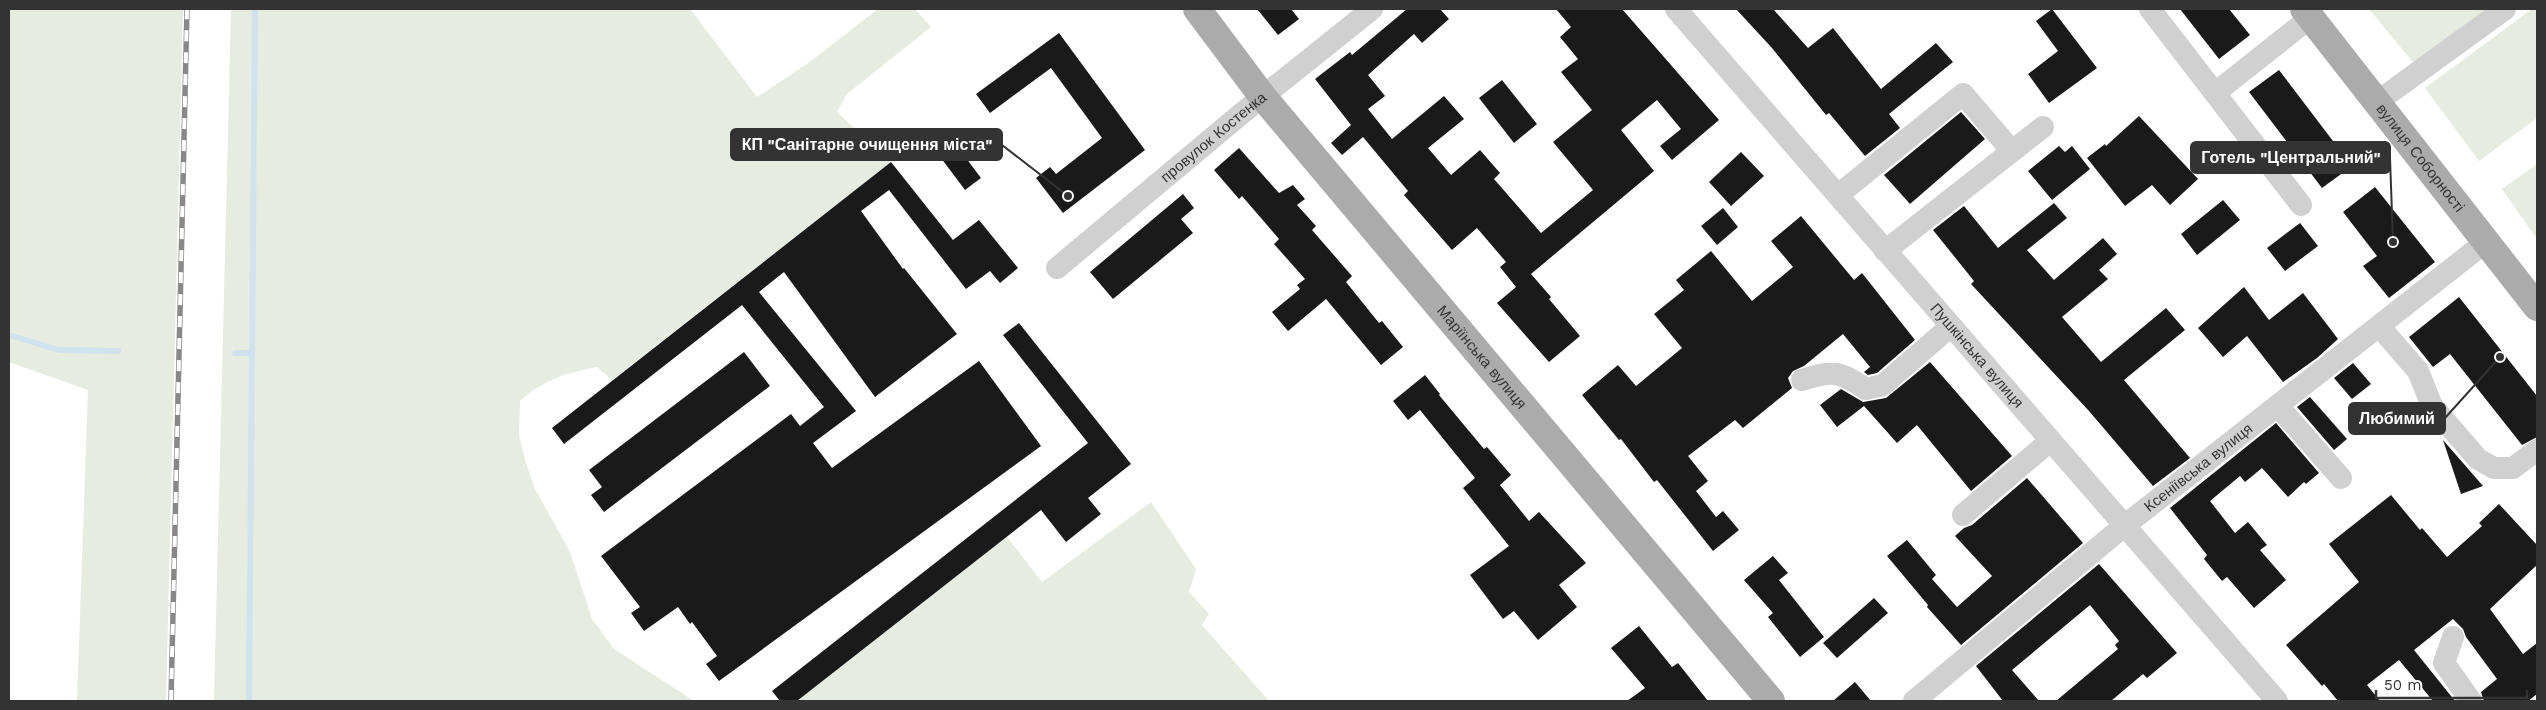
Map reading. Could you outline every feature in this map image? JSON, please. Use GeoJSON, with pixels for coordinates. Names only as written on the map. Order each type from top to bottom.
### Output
{"type":"FeatureCollection","features":[{"type":"Feature","properties":{"kind":"main road","name":"Маріїнська вулиця"},"geometry":{"type":"LineString","coordinates":[[1197,9],[1263,97],[1771,701]]}},
{"type":"Feature","properties":{"kind":"main road","name":"вулиця Соборності"},"geometry":{"type":"LineString","coordinates":[[2308,13],[2536,304]]}},
{"type":"Feature","properties":{"kind":"street","name":"провулок Костенка"},"geometry":{"type":"LineString","coordinates":[[1058,268],[1372,9]]}},
{"type":"Feature","properties":{"kind":"street","name":"Пушкінська вулиця"},"geometry":{"type":"LineString","coordinates":[[1676,9],[2278,701]]}},
{"type":"Feature","properties":{"kind":"street"},"geometry":{"type":"LineString","coordinates":[[2150,9],[2301,205]]}},
{"type":"Feature","properties":{"kind":"street"},"geometry":{"type":"LineString","coordinates":[[2377,102],[2505,9]]}},
{"type":"Feature","properties":{"kind":"street"},"geometry":{"type":"LineString","coordinates":[[2215,93],[2308,13]]}},
{"type":"Feature","properties":{"kind":"street"},"geometry":{"type":"LineString","coordinates":[[1838,195],[1963,94],[2012,151]]}},
{"type":"Feature","properties":{"kind":"street"},"geometry":{"type":"LineString","coordinates":[[1886,251],[2043,127]]}},
{"type":"Feature","properties":{"kind":"street","name":"Ксеніївська вулиця"},"geometry":{"type":"LineString","coordinates":[[1914,701],[2124,526],[2487,241]]}},
{"type":"Feature","properties":{"kind":"street"},"geometry":{"type":"LineString","coordinates":[[1802,380],[1821,374],[1844,374],[1866,389],[1883,384],[1951,326]]}},
{"type":"Feature","properties":{"kind":"street"},"geometry":{"type":"LineString","coordinates":[[2379,326],[2418,371],[2432,406],[2478,459],[2494,468],[2513,468],[2537,450]]}},
{"type":"Feature","properties":{"kind":"street"},"geometry":{"type":"LineString","coordinates":[[2278,406],[2341,478]]}},
{"type":"Feature","properties":{"kind":"street"},"geometry":{"type":"LineString","coordinates":[[1963,515],[2050,441]]}},
{"type":"Feature","properties":{"kind":"street"},"geometry":{"type":"LineString","coordinates":[[2452,637],[2444,663],[2471,701]]}},
{"type":"Feature","properties":{"kind":"shaded area"},"geometry":{"type":"Polygon","coordinates":[[[9,9],[183,9],[166,701],[77,701],[88,390],[9,362],[9,9]]]}},
{"type":"Feature","properties":{"kind":"shaded area"},"geometry":{"type":"Polygon","coordinates":[[[231,9],[690,9],[757,97],[811,61],[878,9],[915,9],[931,27],[847,94],[837,112],[891,162],[612,380],[597,367],[585,369],[556,378],[520,401],[519,435],[525,460],[534,487],[570,552],[592,619],[614,649],[694,701],[214,701],[231,9]]]}},
{"type":"Feature","properties":{"kind":"shaded area"},"geometry":{"type":"Polygon","coordinates":[[[2369,9],[2497,9],[2417,67],[2369,9]]]}},
{"type":"Feature","properties":{"kind":"shaded area"},"geometry":{"type":"Polygon","coordinates":[[[2532,9],[2537,9],[2537,118],[2479,161],[2425,88],[2532,9]]]}},
{"type":"Feature","properties":{"kind":"shaded area"},"geometry":{"type":"Polygon","coordinates":[[[2537,164],[2537,239],[2502,189],[2537,164]]]}},
{"type":"Feature","properties":{"kind":"shaded area"},"geometry":{"type":"Polygon","coordinates":[[[1151,502],[1196,569],[1189,592],[1209,614],[1202,625],[1269,701],[797,701],[1007,537],[1042,582],[1151,502]]]}},
{"type":"Feature","properties":{"kind":"building"},"geometry":{"type":"Polygon","coordinates":[[[1257,9],[1291,9],[1299,19],[1278,35],[1257,9]]]}},
{"type":"Feature","properties":{"kind":"building"},"geometry":{"type":"Polygon","coordinates":[[[1407,9],[1440,9],[1449,19],[1422,43],[1414,34],[1368,75],[1385,96],[1368,109],[1392,139],[1444,96],[1464,119],[1428,148],[1451,175],[1480,150],[1500,173],[1494,179],[1541,233],[1593,190],[1553,142],[1592,110],[1561,72],[1578,59],[1560,37],[1571,27],[1556,9],[1622,9],[1719,120],[1672,160],[1660,146],[1681,129],[1657,100],[1621,130],[1654,171],[1531,274],[1580,336],[1549,362],[1497,303],[1516,287],[1500,267],[1506,262],[1477,228],[1452,250],[1404,195],[1408,191],[1363,137],[1342,155],[1331,143],[1351,125],[1315,79],[1350,52],[1352,55],[1407,9]]]}},
{"type":"Feature","properties":{"kind":"building"},"geometry":{"type":"Polygon","coordinates":[[[1736,9],[1773,9],[1808,48],[1833,28],[1881,89],[1936,43],[1953,62],[1889,114],[1900,128],[1865,156],[1829,113],[1826,115],[1772,48],[1736,9]]]}},
{"type":"Feature","properties":{"kind":"building"},"geometry":{"type":"Polygon","coordinates":[[[2052,9],[2097,68],[2049,103],[2028,74],[2058,51],[2036,21],[2052,9]]]}},
{"type":"Feature","properties":{"kind":"building"},"geometry":{"type":"Polygon","coordinates":[[[2180,9],[2229,9],[2250,35],[2219,59],[2180,9]]]}},
{"type":"Feature","properties":{"kind":"building"},"geometry":{"type":"Polygon","coordinates":[[[1059,33],[1145,150],[1063,213],[1036,178],[1050,167],[1056,174],[1102,138],[1051,68],[990,113],[976,94],[1059,33]]]}},
{"type":"Feature","properties":{"kind":"building"},"geometry":{"type":"Polygon","coordinates":[[[2279,70],[2352,166],[2322,188],[2249,92],[2279,70]]]}},
{"type":"Feature","properties":{"kind":"building"},"geometry":{"type":"Polygon","coordinates":[[[1502,80],[1537,124],[1514,143],[1479,98],[1502,80]]]}},
{"type":"Feature","properties":{"kind":"building"},"geometry":{"type":"Polygon","coordinates":[[[1961,112],[1985,139],[1910,204],[1884,175],[1961,112]]]}},
{"type":"Feature","properties":{"kind":"building"},"geometry":{"type":"Polygon","coordinates":[[[2139,116],[2198,179],[2170,205],[2152,185],[2125,206],[2087,158],[2105,144],[2106,146],[2139,116]]]}},
{"type":"Feature","properties":{"kind":"building"},"geometry":{"type":"Polygon","coordinates":[[[954,142],[981,178],[965,190],[938,154],[954,142]]]}},
{"type":"Feature","properties":{"kind":"building"},"geometry":{"type":"Polygon","coordinates":[[[2059,146],[2065,152],[2072,146],[2090,169],[2052,200],[2028,171],[2059,146]]]}},
{"type":"Feature","properties":{"kind":"building"},"geometry":{"type":"Polygon","coordinates":[[[1239,148],[1279,193],[1293,185],[1305,199],[1297,205],[1316,226],[1312,230],[1352,276],[1346,282],[1379,323],[1382,321],[1403,347],[1381,365],[1326,299],[1288,331],[1272,312],[1300,289],[1297,285],[1305,279],[1274,244],[1279,239],[1242,196],[1239,199],[1214,170],[1239,148]]]}},
{"type":"Feature","properties":{"kind":"building"},"geometry":{"type":"Polygon","coordinates":[[[1741,152],[1764,176],[1731,206],[1709,182],[1741,152]]]}},
{"type":"Feature","properties":{"kind":"building"},"geometry":{"type":"Polygon","coordinates":[[[891,162],[953,240],[979,220],[1018,268],[1000,283],[990,271],[966,289],[889,190],[861,211],[903,269],[957,334],[875,397],[784,272],[759,292],[856,411],[813,443],[832,468],[979,361],[1041,446],[719,681],[706,664],[717,656],[692,622],[690,624],[678,607],[644,631],[631,613],[640,607],[601,556],[791,414],[800,426],[824,407],[742,305],[564,444],[552,428],[891,162]]]}},
{"type":"Feature","properties":{"kind":"building"},"geometry":{"type":"Polygon","coordinates":[[[2375,187],[2435,262],[2389,298],[2363,266],[2377,256],[2343,212],[2375,187]]]}},
{"type":"Feature","properties":{"kind":"building"},"geometry":{"type":"Polygon","coordinates":[[[1183,194],[1194,208],[1181,219],[1193,233],[1113,299],[1090,272],[1183,194]]]}},
{"type":"Feature","properties":{"kind":"building"},"geometry":{"type":"Polygon","coordinates":[[[2223,200],[2240,220],[2197,255],[2181,234],[2223,200]]]}},
{"type":"Feature","properties":{"kind":"building"},"geometry":{"type":"Polygon","coordinates":[[[2054,203],[2067,218],[2027,250],[2054,280],[2103,238],[2117,254],[2099,270],[2108,279],[2062,317],[2101,362],[2166,308],[2185,330],[2124,380],[2190,458],[2153,486],[2089,411],[1971,284],[1974,281],[1933,230],[1964,206],[1998,248],[2054,203]]]}},
{"type":"Feature","properties":{"kind":"building"},"geometry":{"type":"Polygon","coordinates":[[[1723,208],[1738,227],[1717,245],[1701,226],[1723,208]]]}},
{"type":"Feature","properties":{"kind":"building"},"geometry":{"type":"Polygon","coordinates":[[[1801,216],[1854,280],[1862,273],[1915,340],[1877,373],[1868,375],[1864,372],[1870,367],[1843,334],[1804,366],[1793,371],[1788,378],[1792,388],[1743,428],[1735,420],[1688,456],[1708,481],[1696,491],[1716,517],[1723,511],[1739,530],[1713,551],[1657,480],[1654,482],[1621,439],[1619,440],[1582,395],[1618,365],[1636,386],[1682,348],[1654,314],[1684,290],[1676,280],[1711,251],[1752,301],[1793,267],[1771,241],[1801,216]]]}},
{"type":"Feature","properties":{"kind":"building"},"geometry":{"type":"Polygon","coordinates":[[[2300,223],[2318,246],[2285,271],[2267,248],[2300,223]]]}},
{"type":"Feature","properties":{"kind":"building"},"geometry":{"type":"Polygon","coordinates":[[[2244,287],[2269,320],[2303,293],[2338,339],[2317,358],[2283,382],[2247,336],[2223,357],[2198,328],[2244,287]]]}},
{"type":"Feature","properties":{"kind":"building"},"geometry":{"type":"Polygon","coordinates":[[[2459,297],[2537,396],[2537,437],[2522,445],[2450,354],[2433,367],[2409,337],[2459,297]]]}},
{"type":"Feature","properties":{"kind":"building"},"geometry":{"type":"Polygon","coordinates":[[[1019,323],[1131,464],[1088,498],[1101,514],[1066,542],[1041,510],[797,701],[780,701],[772,691],[1088,443],[1003,335],[1019,323]]]}},
{"type":"Feature","properties":{"kind":"building"},"geometry":{"type":"Polygon","coordinates":[[[744,352],[770,386],[604,512],[591,495],[602,487],[589,470],[744,352]]]}},
{"type":"Feature","properties":{"kind":"building"},"geometry":{"type":"Polygon","coordinates":[[[1930,362],[2012,456],[1971,491],[1917,425],[1897,443],[1864,406],[1837,427],[1820,405],[1841,389],[1863,402],[1886,398],[1930,362]]]}},
{"type":"Feature","properties":{"kind":"building"},"geometry":{"type":"Polygon","coordinates":[[[2353,363],[2371,384],[2352,399],[2334,378],[2353,363]]]}},
{"type":"Feature","properties":{"kind":"building"},"geometry":{"type":"Polygon","coordinates":[[[1425,375],[1439,395],[1484,449],[1487,447],[1511,475],[1500,485],[1529,521],[1539,512],[1586,563],[1559,585],[1577,607],[1538,640],[1514,611],[1503,619],[1470,575],[1509,546],[1463,488],[1475,478],[1420,410],[1408,420],[1393,401],[1425,375]]]}},
{"type":"Feature","properties":{"kind":"building"},"geometry":{"type":"Polygon","coordinates":[[[2310,397],[2347,439],[2334,450],[2297,407],[2310,397]]]}},
{"type":"Feature","properties":{"kind":"building"},"geometry":{"type":"Polygon","coordinates":[[[2276,423],[2319,473],[2306,484],[2304,482],[2288,497],[2262,468],[2245,482],[2240,476],[2210,501],[2235,533],[2248,522],[2267,545],[2260,550],[2286,580],[2254,608],[2227,577],[2222,581],[2204,559],[2207,555],[2170,508],[2276,423]]]}},
{"type":"Feature","properties":{"kind":"building"},"geometry":{"type":"Polygon","coordinates":[[[2443,440],[2483,486],[2461,494],[2443,440]]]}},
{"type":"Feature","properties":{"kind":"building"},"geometry":{"type":"Polygon","coordinates":[[[2027,478],[2083,543],[1961,645],[1927,607],[1928,605],[1887,556],[1907,540],[1936,575],[1932,579],[1957,607],[1992,576],[1955,536],[1964,528],[1972,525],[2027,478]]]}},
{"type":"Feature","properties":{"kind":"building"},"geometry":{"type":"Polygon","coordinates":[[[2391,495],[2420,530],[2422,528],[2447,557],[2482,526],[2479,523],[2499,504],[2537,545],[2537,565],[2490,609],[2523,654],[2537,643],[2537,694],[2528,701],[2484,701],[2481,692],[2497,679],[2466,637],[2463,629],[2453,619],[2414,650],[2455,701],[2433,701],[2399,660],[2367,685],[2380,701],[2338,701],[2324,684],[2322,686],[2286,645],[2359,582],[2329,544],[2391,495]]]}},
{"type":"Feature","properties":{"kind":"building"},"geometry":{"type":"Polygon","coordinates":[[[1773,556],[1788,573],[1779,580],[1824,637],[1800,657],[1768,617],[1773,613],[1744,580],[1773,556]]]}},
{"type":"Feature","properties":{"kind":"building"},"geometry":{"type":"Polygon","coordinates":[[[2099,564],[2177,653],[2147,678],[2143,674],[2111,701],[2056,701],[2118,649],[2115,645],[2119,641],[2090,605],[2012,670],[2039,701],[2003,701],[1976,666],[2099,564]]]}},
{"type":"Feature","properties":{"kind":"building"},"geometry":{"type":"Polygon","coordinates":[[[1874,598],[1888,613],[1837,658],[1823,643],[1874,598]]]}},
{"type":"Feature","properties":{"kind":"building"},"geometry":{"type":"Polygon","coordinates":[[[1639,626],[1672,667],[1678,663],[1708,701],[1627,701],[1645,688],[1611,648],[1639,626]]]}},
{"type":"Feature","properties":{"kind":"building"},"geometry":{"type":"Polygon","coordinates":[[[1855,682],[1871,701],[1833,701],[1855,682]]]}},
{"type":"Feature","properties":{"kind":"waterway"},"geometry":{"type":"LineString","coordinates":[[249,701],[255,9]]}},
{"type":"Feature","properties":{"kind":"waterway"},"geometry":{"type":"LineString","coordinates":[[9,335],[59,350],[118,351]]}},
{"type":"Feature","properties":{"kind":"waterway"},"geometry":{"type":"LineString","coordinates":[[235,353],[252,353]]}},
{"type":"Feature","properties":{"kind":"railway"},"geometry":{"type":"LineString","coordinates":[[171,701],[187,9]]}},
{"type":"Feature","properties":{"kind":"place","name":"КП \"Санітарне очищення міста\""},"geometry":{"type":"Point","coordinates":[1068,196]}},
{"type":"Feature","properties":{"kind":"place","name":"Готель \"Центральний\""},"geometry":{"type":"Point","coordinates":[2393,242]}},
{"type":"Feature","properties":{"kind":"place","name":"Любимий"},"geometry":{"type":"Point","coordinates":[2500,357]}}]}
